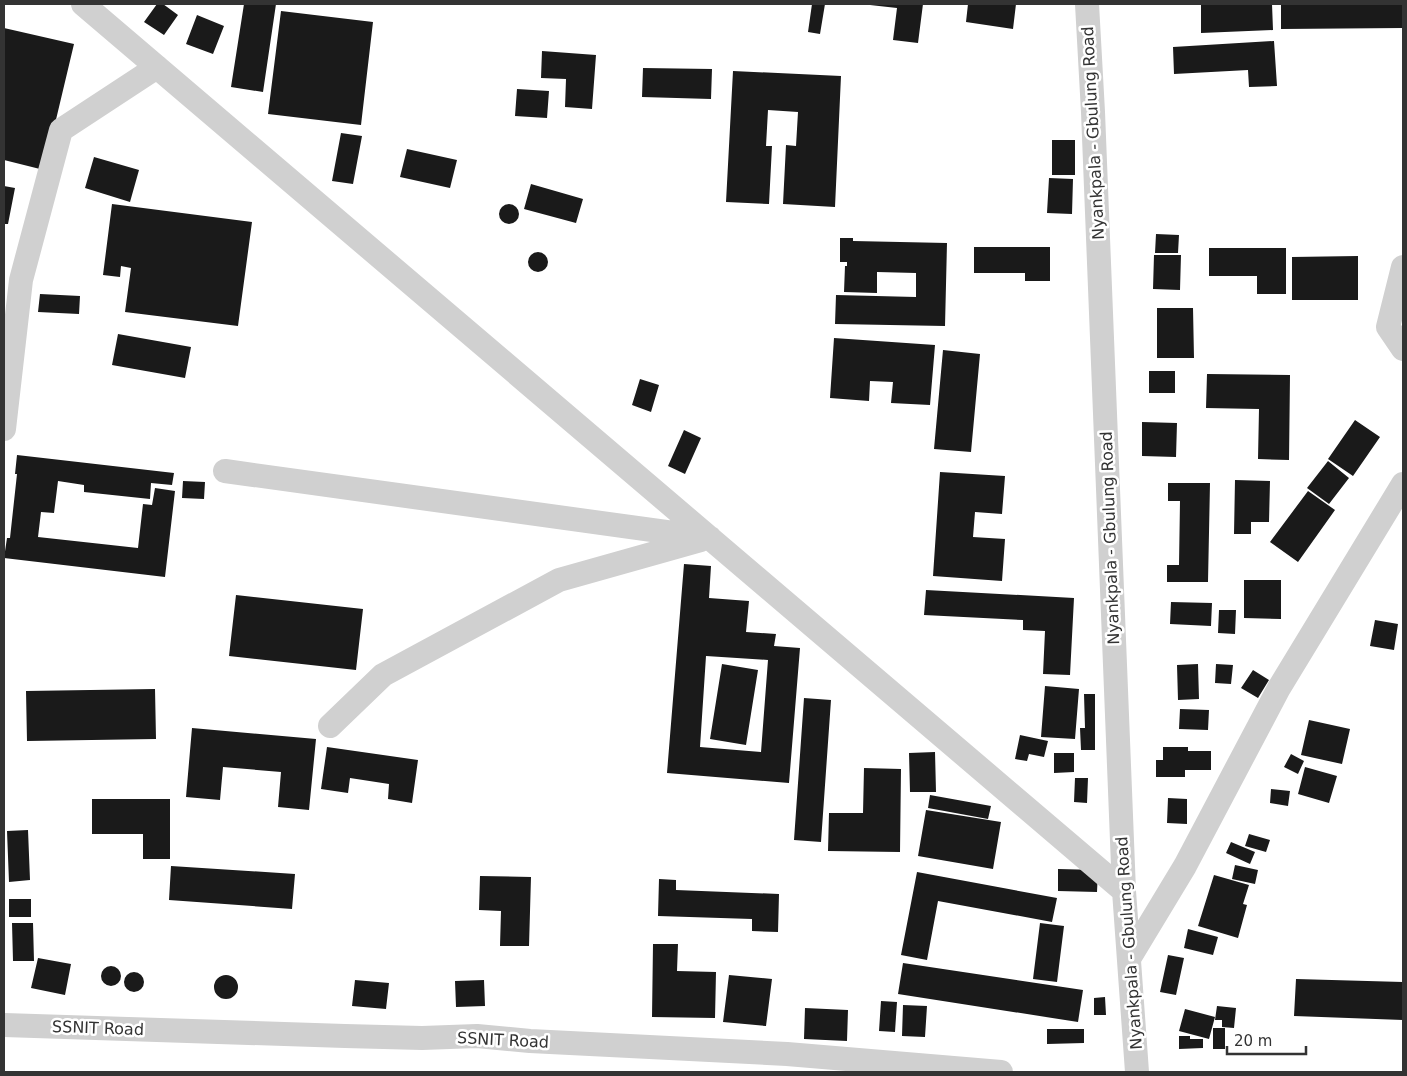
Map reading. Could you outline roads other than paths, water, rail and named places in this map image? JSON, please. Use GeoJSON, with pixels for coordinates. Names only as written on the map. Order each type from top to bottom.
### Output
{"type":"FeatureCollection","features":[{"type":"Feature","properties":{"kind":"street"},"geometry":{"type":"LineString","coordinates":[[83,4],[1124,891]]}},
{"type":"Feature","properties":{"kind":"street","name":"Nyankpala - Gbulung Road"},"geometry":{"type":"LineString","coordinates":[[1087,4],[1124,891],[1137,1072]]}},
{"type":"Feature","properties":{"kind":"street"},"geometry":{"type":"LineString","coordinates":[[4,428],[21,280],[61,130],[157,67]]}},
{"type":"Feature","properties":{"kind":"street"},"geometry":{"type":"LineString","coordinates":[[1403,266],[1388,327],[1403,349]]}},
{"type":"Feature","properties":{"kind":"street"},"geometry":{"type":"LineString","coordinates":[[225,470],[710,538]]}},
{"type":"Feature","properties":{"kind":"street"},"geometry":{"type":"LineString","coordinates":[[1130,957],[1185,866],[1279,688],[1403,484]]}},
{"type":"Feature","properties":{"kind":"street"},"geometry":{"type":"LineString","coordinates":[[330,726],[383,675],[559,580],[710,538]]}},
{"type":"Feature","properties":{"kind":"street","name":"SSNIT Road"},"geometry":{"type":"LineString","coordinates":[[4,1024],[374,1037],[477,1036],[530,1041],[787,1054],[1001,1072]]}}]}
